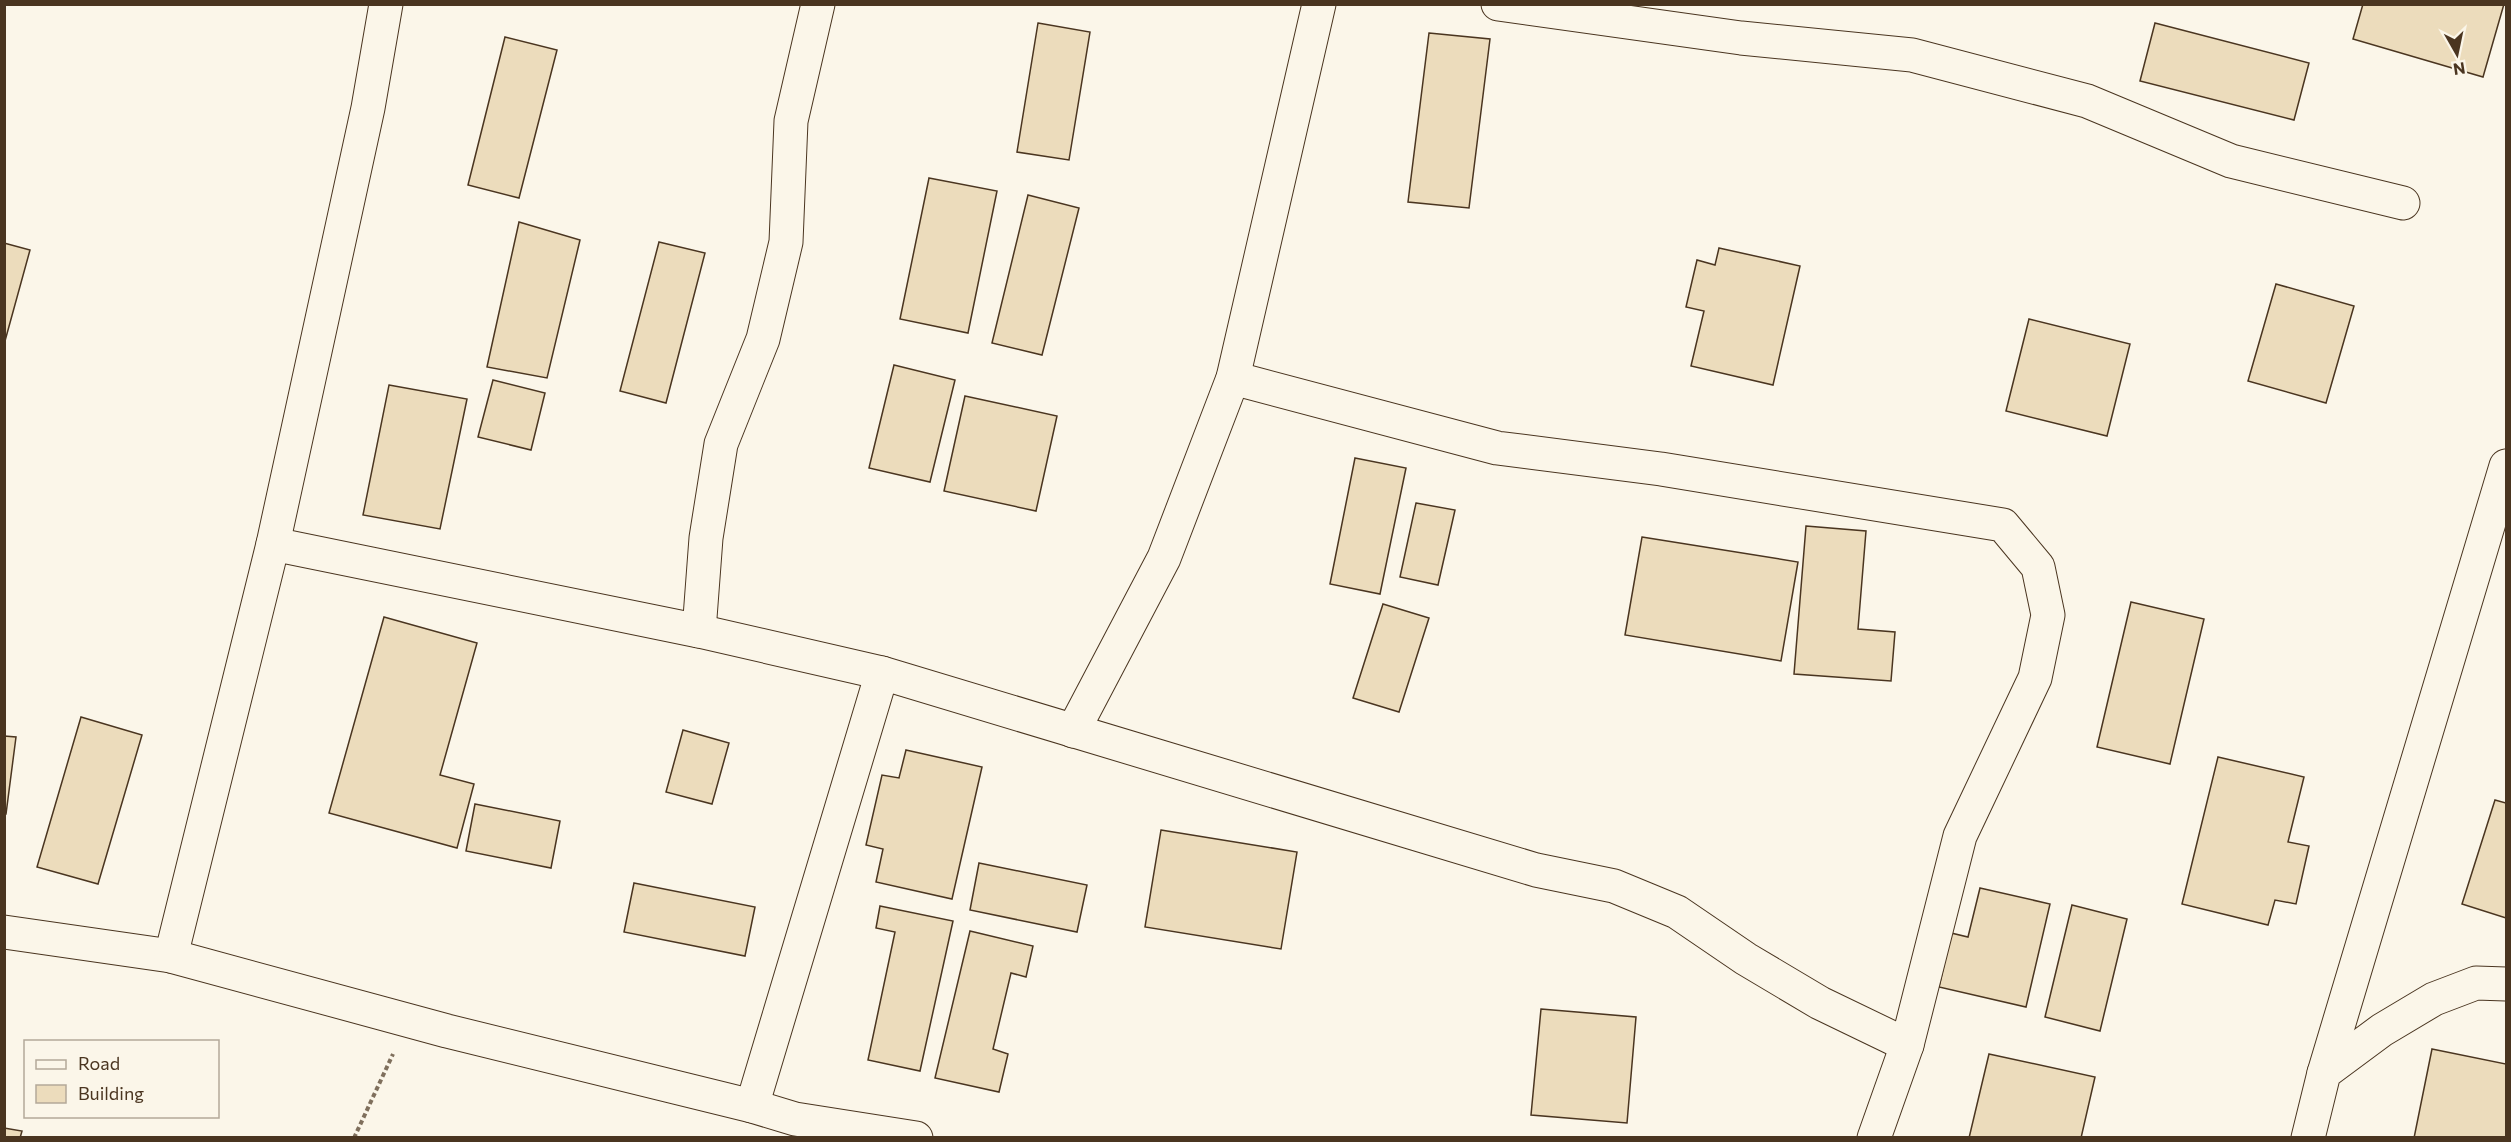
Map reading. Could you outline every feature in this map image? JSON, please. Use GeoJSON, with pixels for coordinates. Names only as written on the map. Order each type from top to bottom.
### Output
{"type":"FeatureCollection","features":[{"type":"Feature","properties":{"kind":"street"},"geometry":{"type":"LineString","coordinates":[[171,956],[273,544],[368,108],[386,4]]}},
{"type":"Feature","properties":{"kind":"street"},"geometry":{"type":"LineString","coordinates":[[699,631],[706,538],[721,444],[763,339],[786,242],[791,121],[818,4]]}},
{"type":"Feature","properties":{"kind":"street"},"geometry":{"type":"LineString","coordinates":[[1073,731],[1164,558],[1233,378],[1319,4]]}},
{"type":"Feature","properties":{"kind":"street"},"geometry":{"type":"LineString","coordinates":[[1498,4],[1741,38],[1912,55],[2087,101],[2231,161],[2403,203]]}},
{"type":"Feature","properties":{"kind":"street"},"geometry":{"type":"LineString","coordinates":[[1233,378],[1497,448],[1661,469],[2003,525],[2038,567],[2048,615],[2035,678],[1960,836],[1907,1045],[1874,1137]]}},
{"type":"Feature","properties":{"kind":"street"},"geometry":{"type":"LineString","coordinates":[[2308,1137],[2324,1073],[2506,466]]}},
{"type":"Feature","properties":{"kind":"street"},"geometry":{"type":"LineString","coordinates":[[273,544],[699,631],[882,674],[1536,870],[1614,886],[1677,912],[1820,1003],[1907,1045]]}},
{"type":"Feature","properties":{"kind":"street"},"geometry":{"type":"LineString","coordinates":[[752,1106],[882,674]]}},
{"type":"Feature","properties":{"kind":"street"},"geometry":{"type":"LineString","coordinates":[[4,932],[171,956],[408,1020],[752,1106],[793,1128],[916,1137]]}},
{"type":"Feature","properties":{"kind":"street"},"geometry":{"type":"LineString","coordinates":[[2324,1073],[2382,1030],[2434,999],[2476,983],[2506,984]]}},
{"type":"Feature","properties":{"kind":"path"},"geometry":{"type":"LineString","coordinates":[[354,1137],[408,1020]]}},
{"type":"Feature","properties":{"kind":"building"},"geometry":{"type":"Polygon","coordinates":[[[2363,4],[2504,4],[2483,77],[2353,39],[2363,4]]]}},
{"type":"Feature","properties":{"kind":"building"},"geometry":{"type":"Polygon","coordinates":[[[1038,23],[1090,32],[1069,160],[1017,152],[1038,23]]]}},
{"type":"Feature","properties":{"kind":"building"},"geometry":{"type":"Polygon","coordinates":[[[2155,23],[2309,63],[2294,120],[2140,81],[2155,23]]]}},
{"type":"Feature","properties":{"kind":"building"},"geometry":{"type":"Polygon","coordinates":[[[1429,33],[1490,39],[1469,208],[1408,202],[1429,33]]]}},
{"type":"Feature","properties":{"kind":"building"},"geometry":{"type":"Polygon","coordinates":[[[505,37],[557,50],[519,198],[468,185],[505,37]]]}},
{"type":"Feature","properties":{"kind":"building"},"geometry":{"type":"Polygon","coordinates":[[[929,178],[997,191],[968,333],[900,319],[929,178]]]}},
{"type":"Feature","properties":{"kind":"building"},"geometry":{"type":"Polygon","coordinates":[[[1028,195],[1079,208],[1042,355],[992,343],[1028,195]]]}},
{"type":"Feature","properties":{"kind":"building"},"geometry":{"type":"Polygon","coordinates":[[[519,222],[580,240],[547,378],[487,367],[519,222]]]}},
{"type":"Feature","properties":{"kind":"building"},"geometry":{"type":"Polygon","coordinates":[[[659,242],[705,253],[666,403],[620,391],[659,242]]]}},
{"type":"Feature","properties":{"kind":"building"},"geometry":{"type":"Polygon","coordinates":[[[4,243],[30,250],[5,341],[4,341],[4,243]]]}},
{"type":"Feature","properties":{"kind":"building"},"geometry":{"type":"Polygon","coordinates":[[[1719,248],[1800,266],[1773,385],[1691,366],[1704,311],[1686,307],[1697,260],[1715,265],[1719,248]]]}},
{"type":"Feature","properties":{"kind":"building"},"geometry":{"type":"Polygon","coordinates":[[[2276,284],[2354,306],[2326,403],[2248,381],[2276,284]]]}},
{"type":"Feature","properties":{"kind":"building"},"geometry":{"type":"Polygon","coordinates":[[[2029,319],[2130,344],[2107,436],[2006,411],[2029,319]]]}},
{"type":"Feature","properties":{"kind":"building"},"geometry":{"type":"Polygon","coordinates":[[[894,365],[955,380],[930,482],[869,468],[894,365]]]}},
{"type":"Feature","properties":{"kind":"building"},"geometry":{"type":"Polygon","coordinates":[[[493,380],[545,393],[531,450],[478,437],[493,380]]]}},
{"type":"Feature","properties":{"kind":"building"},"geometry":{"type":"Polygon","coordinates":[[[389,385],[467,399],[440,529],[363,515],[389,385]]]}},
{"type":"Feature","properties":{"kind":"building"},"geometry":{"type":"Polygon","coordinates":[[[965,396],[1057,416],[1036,511],[944,491],[965,396]]]}},
{"type":"Feature","properties":{"kind":"building"},"geometry":{"type":"Polygon","coordinates":[[[1355,458],[1406,468],[1380,594],[1330,584],[1355,458]]]}},
{"type":"Feature","properties":{"kind":"building"},"geometry":{"type":"Polygon","coordinates":[[[1416,503],[1455,510],[1438,585],[1400,577],[1416,503]]]}},
{"type":"Feature","properties":{"kind":"building"},"geometry":{"type":"Polygon","coordinates":[[[1806,526],[1866,531],[1858,629],[1895,632],[1891,681],[1794,674],[1806,526]]]}},
{"type":"Feature","properties":{"kind":"building"},"geometry":{"type":"Polygon","coordinates":[[[1642,537],[1798,562],[1781,661],[1625,635],[1642,537]]]}},
{"type":"Feature","properties":{"kind":"building"},"geometry":{"type":"Polygon","coordinates":[[[2131,602],[2204,619],[2170,764],[2097,747],[2131,602]]]}},
{"type":"Feature","properties":{"kind":"building"},"geometry":{"type":"Polygon","coordinates":[[[1383,604],[1429,618],[1399,712],[1353,698],[1383,604]]]}},
{"type":"Feature","properties":{"kind":"building"},"geometry":{"type":"Polygon","coordinates":[[[384,617],[477,643],[440,775],[474,784],[457,848],[329,813],[384,617]]]}},
{"type":"Feature","properties":{"kind":"building"},"geometry":{"type":"Polygon","coordinates":[[[81,717],[142,735],[98,884],[37,867],[81,717]]]}},
{"type":"Feature","properties":{"kind":"building"},"geometry":{"type":"Polygon","coordinates":[[[683,730],[729,743],[712,804],[666,792],[683,730]]]}},
{"type":"Feature","properties":{"kind":"building"},"geometry":{"type":"Polygon","coordinates":[[[4,736],[16,737],[6,814],[4,814],[4,736]]]}},
{"type":"Feature","properties":{"kind":"building"},"geometry":{"type":"Polygon","coordinates":[[[906,750],[982,767],[952,899],[876,882],[883,849],[866,845],[882,775],[899,778],[906,750]]]}},
{"type":"Feature","properties":{"kind":"building"},"geometry":{"type":"Polygon","coordinates":[[[2218,757],[2304,777],[2288,842],[2309,846],[2296,904],[2275,900],[2268,925],[2182,904],[2218,757]]]}},
{"type":"Feature","properties":{"kind":"building"},"geometry":{"type":"Polygon","coordinates":[[[2495,800],[2506,803],[2506,918],[2462,904],[2495,800]]]}},
{"type":"Feature","properties":{"kind":"building"},"geometry":{"type":"Polygon","coordinates":[[[475,804],[560,821],[551,868],[466,851],[475,804]]]}},
{"type":"Feature","properties":{"kind":"building"},"geometry":{"type":"Polygon","coordinates":[[[1161,830],[1297,852],[1281,949],[1145,927],[1161,830]]]}},
{"type":"Feature","properties":{"kind":"building"},"geometry":{"type":"Polygon","coordinates":[[[979,863],[1087,885],[1077,932],[970,910],[979,863]]]}},
{"type":"Feature","properties":{"kind":"building"},"geometry":{"type":"Polygon","coordinates":[[[634,883],[755,907],[745,956],[624,932],[634,883]]]}},
{"type":"Feature","properties":{"kind":"building"},"geometry":{"type":"Polygon","coordinates":[[[1980,888],[2050,904],[2026,1007],[1939,987],[1951,933],[1968,937],[1980,888]]]}},
{"type":"Feature","properties":{"kind":"building"},"geometry":{"type":"Polygon","coordinates":[[[2072,905],[2127,919],[2100,1031],[2045,1017],[2072,905]]]}},
{"type":"Feature","properties":{"kind":"building"},"geometry":{"type":"Polygon","coordinates":[[[880,906],[953,921],[920,1071],[868,1060],[895,932],[876,928],[880,906]]]}},
{"type":"Feature","properties":{"kind":"building"},"geometry":{"type":"Polygon","coordinates":[[[970,931],[1033,946],[1026,977],[1011,973],[993,1049],[1008,1054],[999,1092],[935,1078],[970,931]]]}},
{"type":"Feature","properties":{"kind":"building"},"geometry":{"type":"Polygon","coordinates":[[[1541,1009],[1636,1017],[1627,1123],[1531,1115],[1541,1009]]]}},
{"type":"Feature","properties":{"kind":"building"},"geometry":{"type":"Polygon","coordinates":[[[2432,1049],[2506,1064],[2506,1138],[2414,1138],[2432,1049]]]}},
{"type":"Feature","properties":{"kind":"building"},"geometry":{"type":"Polygon","coordinates":[[[1989,1054],[2095,1077],[2081,1138],[1969,1138],[1989,1054]]]}},
{"type":"Feature","properties":{"kind":"building"},"geometry":{"type":"Polygon","coordinates":[[[4,1128],[22,1131],[20,1138],[4,1138],[4,1128]]]}}]}
